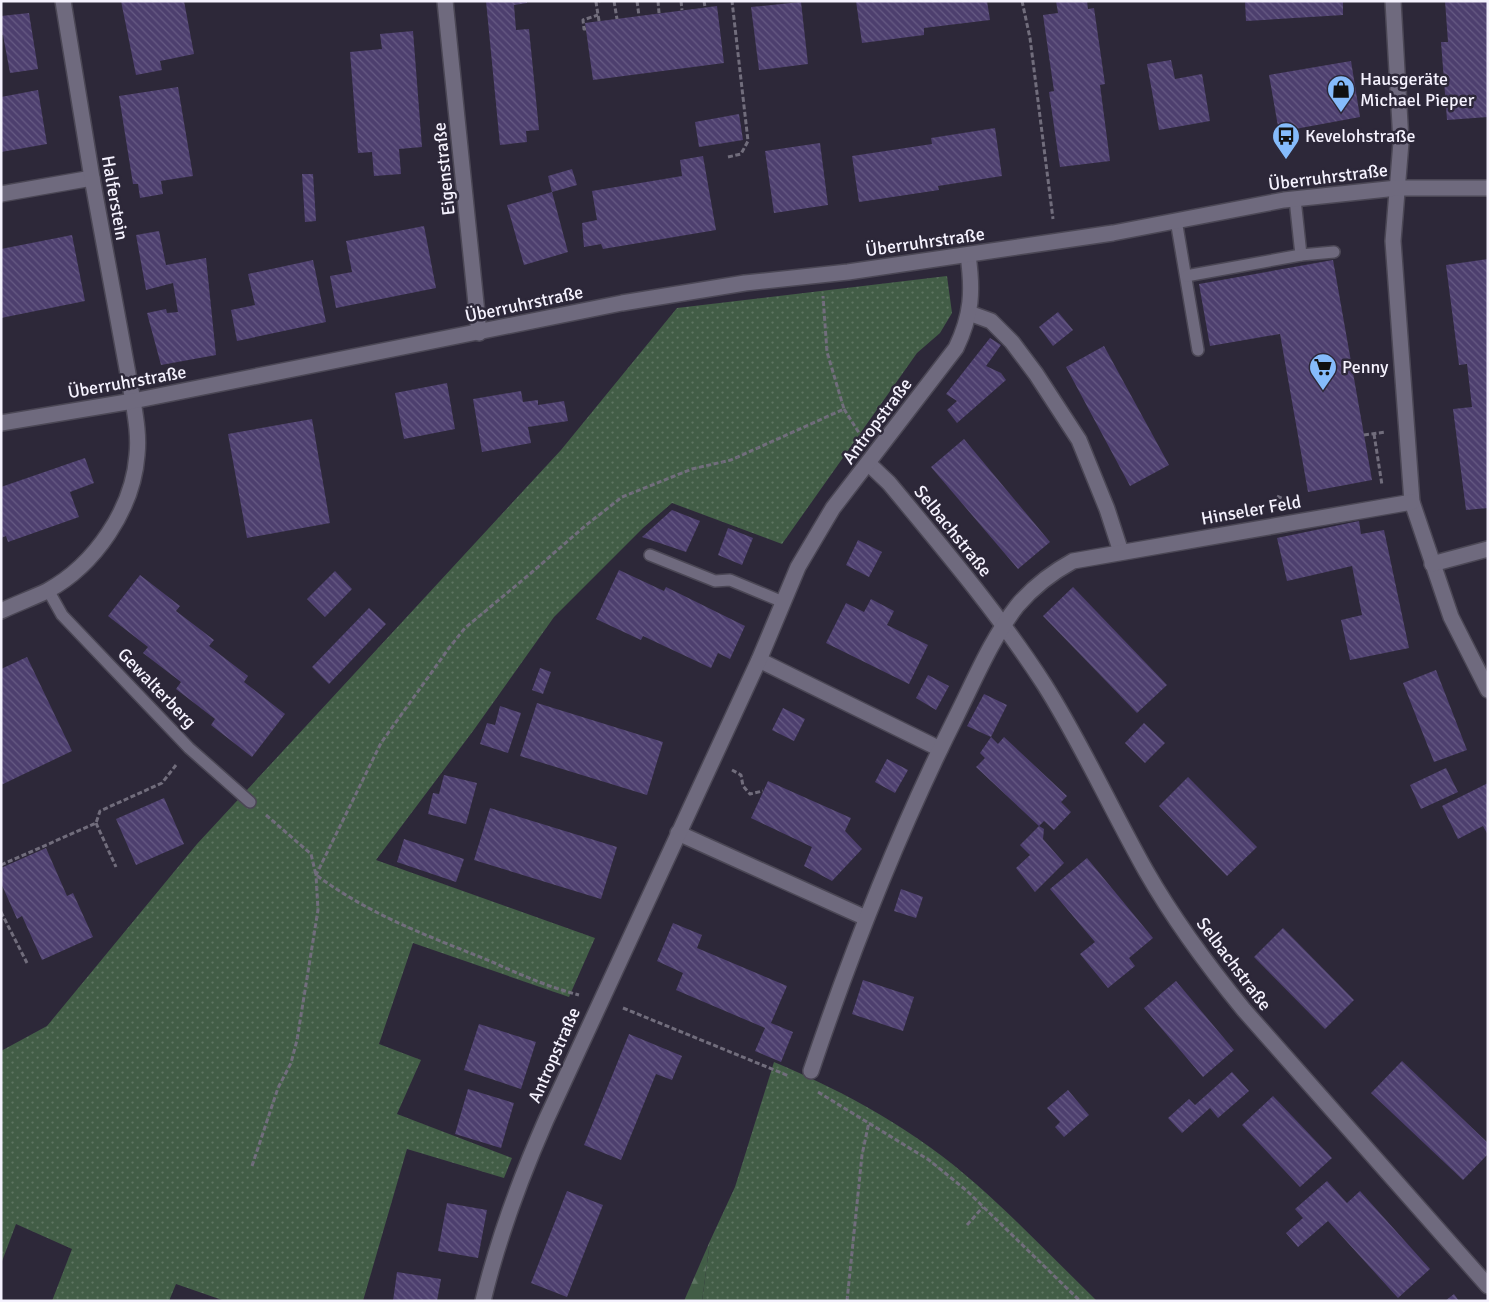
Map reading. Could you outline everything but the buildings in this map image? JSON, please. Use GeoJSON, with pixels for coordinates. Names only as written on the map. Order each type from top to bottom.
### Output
{"type":"FeatureCollection","features":[{"type":"Feature","properties":{"kind":"street","name":"Halferstein"},"geometry":{"type":"LineString","coordinates":[[63,1],[92,178],[133,401]]}},
{"type":"Feature","properties":{"kind":"street","name":"Eigenstraße"},"geometry":{"type":"LineString","coordinates":[[445,1],[478,333]]}},
{"type":"Feature","properties":{"kind":"street"},"geometry":{"type":"LineString","coordinates":[[1393,1],[1401,142],[1393,241],[1412,502],[1450,617],[1488,690]]}},
{"type":"Feature","properties":{"kind":"street"},"geometry":{"type":"LineString","coordinates":[[1,194],[92,178]]}},
{"type":"Feature","properties":{"kind":"street","name":"Überruhrstraße"},"geometry":{"type":"LineString","coordinates":[[1,423],[133,401],[631,302],[746,283],[822,276],[1113,234],[1176,220],[1295,199],[1397,188],[1488,188]]}},
{"type":"Feature","properties":{"kind":"street","name":"Antropstraße"},"geometry":{"type":"LineString","coordinates":[[483,1301],[491,1265],[519,1182],[599,1001],[759,660],[798,567],[833,508],[873,459],[956,348],[965,329],[972,289],[968,255]]}},
{"type":"Feature","properties":{"kind":"street"},"geometry":{"type":"LineString","coordinates":[[969,313],[991,321],[1012,342],[1036,374],[1079,440],[1107,509],[1121,552]]}},
{"type":"Feature","properties":{"kind":"street"},"geometry":{"type":"LineString","coordinates":[[1,611],[48,590],[83,564],[108,534],[122,508],[132,483],[137,456],[138,434],[133,401]]}},
{"type":"Feature","properties":{"kind":"street","name":"Selbachstraße"},"geometry":{"type":"LineString","coordinates":[[873,459],[889,483],[1004,626],[1044,684],[1081,747],[1146,871],[1208,965],[1244,1010],[1488,1286]]}},
{"type":"Feature","properties":{"kind":"street","name":"Hinseler Feld"},"geometry":{"type":"LineString","coordinates":[[1004,626],[1027,595],[1054,571],[1073,561],[1412,502]]}},
{"type":"Feature","properties":{"kind":"street"},"geometry":{"type":"LineString","coordinates":[[1432,564],[1488,549]]}},
{"type":"Feature","properties":{"kind":"street"},"geometry":{"type":"LineString","coordinates":[[811,1071],[839,986],[866,918],[940,749],[1004,626]]}},
{"type":"Feature","properties":{"kind":"street"},"geometry":{"type":"LineString","coordinates":[[759,660],[940,749]]}},
{"type":"Feature","properties":{"kind":"street"},"geometry":{"type":"LineString","coordinates":[[678,833],[866,918]]}},
{"type":"Feature","properties":{"kind":"lane"},"geometry":{"type":"LineString","coordinates":[[1295,199],[1301,255]]}},
{"type":"Feature","properties":{"kind":"lane"},"geometry":{"type":"LineString","coordinates":[[1176,220],[1198,350]]}},
{"type":"Feature","properties":{"kind":"lane"},"geometry":{"type":"LineString","coordinates":[[1186,276],[1301,255],[1334,252]]}},
{"type":"Feature","properties":{"kind":"lane"},"geometry":{"type":"LineString","coordinates":[[650,555],[715,581],[730,580],[783,602]]}},
{"type":"Feature","properties":{"kind":"lane","name":"Gewalterberg"},"geometry":{"type":"LineString","coordinates":[[48,590],[62,615],[189,748],[250,802]]}},
{"type":"Feature","properties":{"kind":"path"},"geometry":{"type":"LineString","coordinates":[[599,21],[596,2],[600,1]]}},
{"type":"Feature","properties":{"kind":"path"},"geometry":{"type":"LineString","coordinates":[[614,1],[617,19]]}},
{"type":"Feature","properties":{"kind":"path"},"geometry":{"type":"LineString","coordinates":[[637,1],[639,16]]}},
{"type":"Feature","properties":{"kind":"path"},"geometry":{"type":"LineString","coordinates":[[658,1],[659,13]]}},
{"type":"Feature","properties":{"kind":"path"},"geometry":{"type":"LineString","coordinates":[[681,1],[682,10]]}},
{"type":"Feature","properties":{"kind":"path"},"geometry":{"type":"LineString","coordinates":[[704,1],[705,7]]}},
{"type":"Feature","properties":{"kind":"path"},"geometry":{"type":"LineString","coordinates":[[728,157],[741,154],[748,141],[732,1]]}},
{"type":"Feature","properties":{"kind":"path"},"geometry":{"type":"LineString","coordinates":[[1022,1],[1030,38],[1057,242]]}},
{"type":"Feature","properties":{"kind":"path"},"geometry":{"type":"LineString","coordinates":[[586,30],[583,20],[598,15]]}},
{"type":"Feature","properties":{"kind":"path"},"geometry":{"type":"LineString","coordinates":[[822,276],[827,352],[844,409],[873,459]]}},
{"type":"Feature","properties":{"kind":"path"},"geometry":{"type":"LineString","coordinates":[[316,874],[381,743],[465,628],[622,497],[637,489],[692,469],[731,460],[844,409]]}},
{"type":"Feature","properties":{"kind":"path"},"geometry":{"type":"LineString","coordinates":[[1374,434],[1382,485]]}},
{"type":"Feature","properties":{"kind":"path"},"geometry":{"type":"LineString","coordinates":[[116,867],[96,823],[100,811],[162,783],[189,748]]}},
{"type":"Feature","properties":{"kind":"path"},"geometry":{"type":"LineString","coordinates":[[713,759],[742,775],[742,786],[750,794],[763,791]]}},
{"type":"Feature","properties":{"kind":"path"},"geometry":{"type":"LineString","coordinates":[[250,802],[311,854],[316,874],[318,910],[297,1040],[291,1063],[278,1088],[252,1166]]}},
{"type":"Feature","properties":{"kind":"path"},"geometry":{"type":"LineString","coordinates":[[1,865],[96,823]]}},
{"type":"Feature","properties":{"kind":"path"},"geometry":{"type":"LineString","coordinates":[[316,874],[339,892],[408,929],[509,971],[629,1009],[793,1078]]}},
{"type":"Feature","properties":{"kind":"path"},"geometry":{"type":"LineString","coordinates":[[1,912],[27,963]]}},
{"type":"Feature","properties":{"kind":"path"},"geometry":{"type":"LineString","coordinates":[[814,1089],[929,1160],[984,1207],[1080,1301]]}},
{"type":"Feature","properties":{"kind":"path"},"geometry":{"type":"LineString","coordinates":[[847,1301],[862,1155],[869,1122]]}},
{"type":"Feature","properties":{"kind":"path"},"geometry":{"type":"LineString","coordinates":[[967,1225],[984,1207]]}},
{"type":"Feature","properties":{"kind":"green space"},"geometry":{"type":"Polygon","coordinates":[[[947,276],[952,313],[940,333],[917,353],[782,544],[672,503],[643,528],[554,617],[473,731],[376,860],[595,938],[569,997],[413,943],[379,1044],[421,1060],[397,1114],[512,1158],[504,1178],[407,1149],[363,1301],[225,1301],[176,1284],[169,1301],[52,1301],[72,1249],[16,1224],[1,1264],[1,1051],[47,1026],[197,844],[561,450],[677,308],[947,276]]]}},
{"type":"Feature","properties":{"kind":"green space"},"geometry":{"type":"Polygon","coordinates":[[[774,1062],[854,1100],[906,1130],[930,1147],[992,1198],[1097,1301],[702,1301],[710,1241],[735,1187],[774,1062]]]}},
{"type":"Feature","properties":{"kind":"green space"},"geometry":{"type":"Polygon","coordinates":[[[710,1241],[702,1301],[684,1301],[710,1241]]]}},
{"type":"Feature","properties":{"kind":"place","name":"Hausgeräte Michael Pieper"},"geometry":{"type":"Point","coordinates":[1341,113]}},
{"type":"Feature","properties":{"kind":"place","name":"Kevelohstraße"},"geometry":{"type":"Point","coordinates":[1286,160]}},
{"type":"Feature","properties":{"kind":"place","name":"Penny"},"geometry":{"type":"Point","coordinates":[1323,391]}}]}
